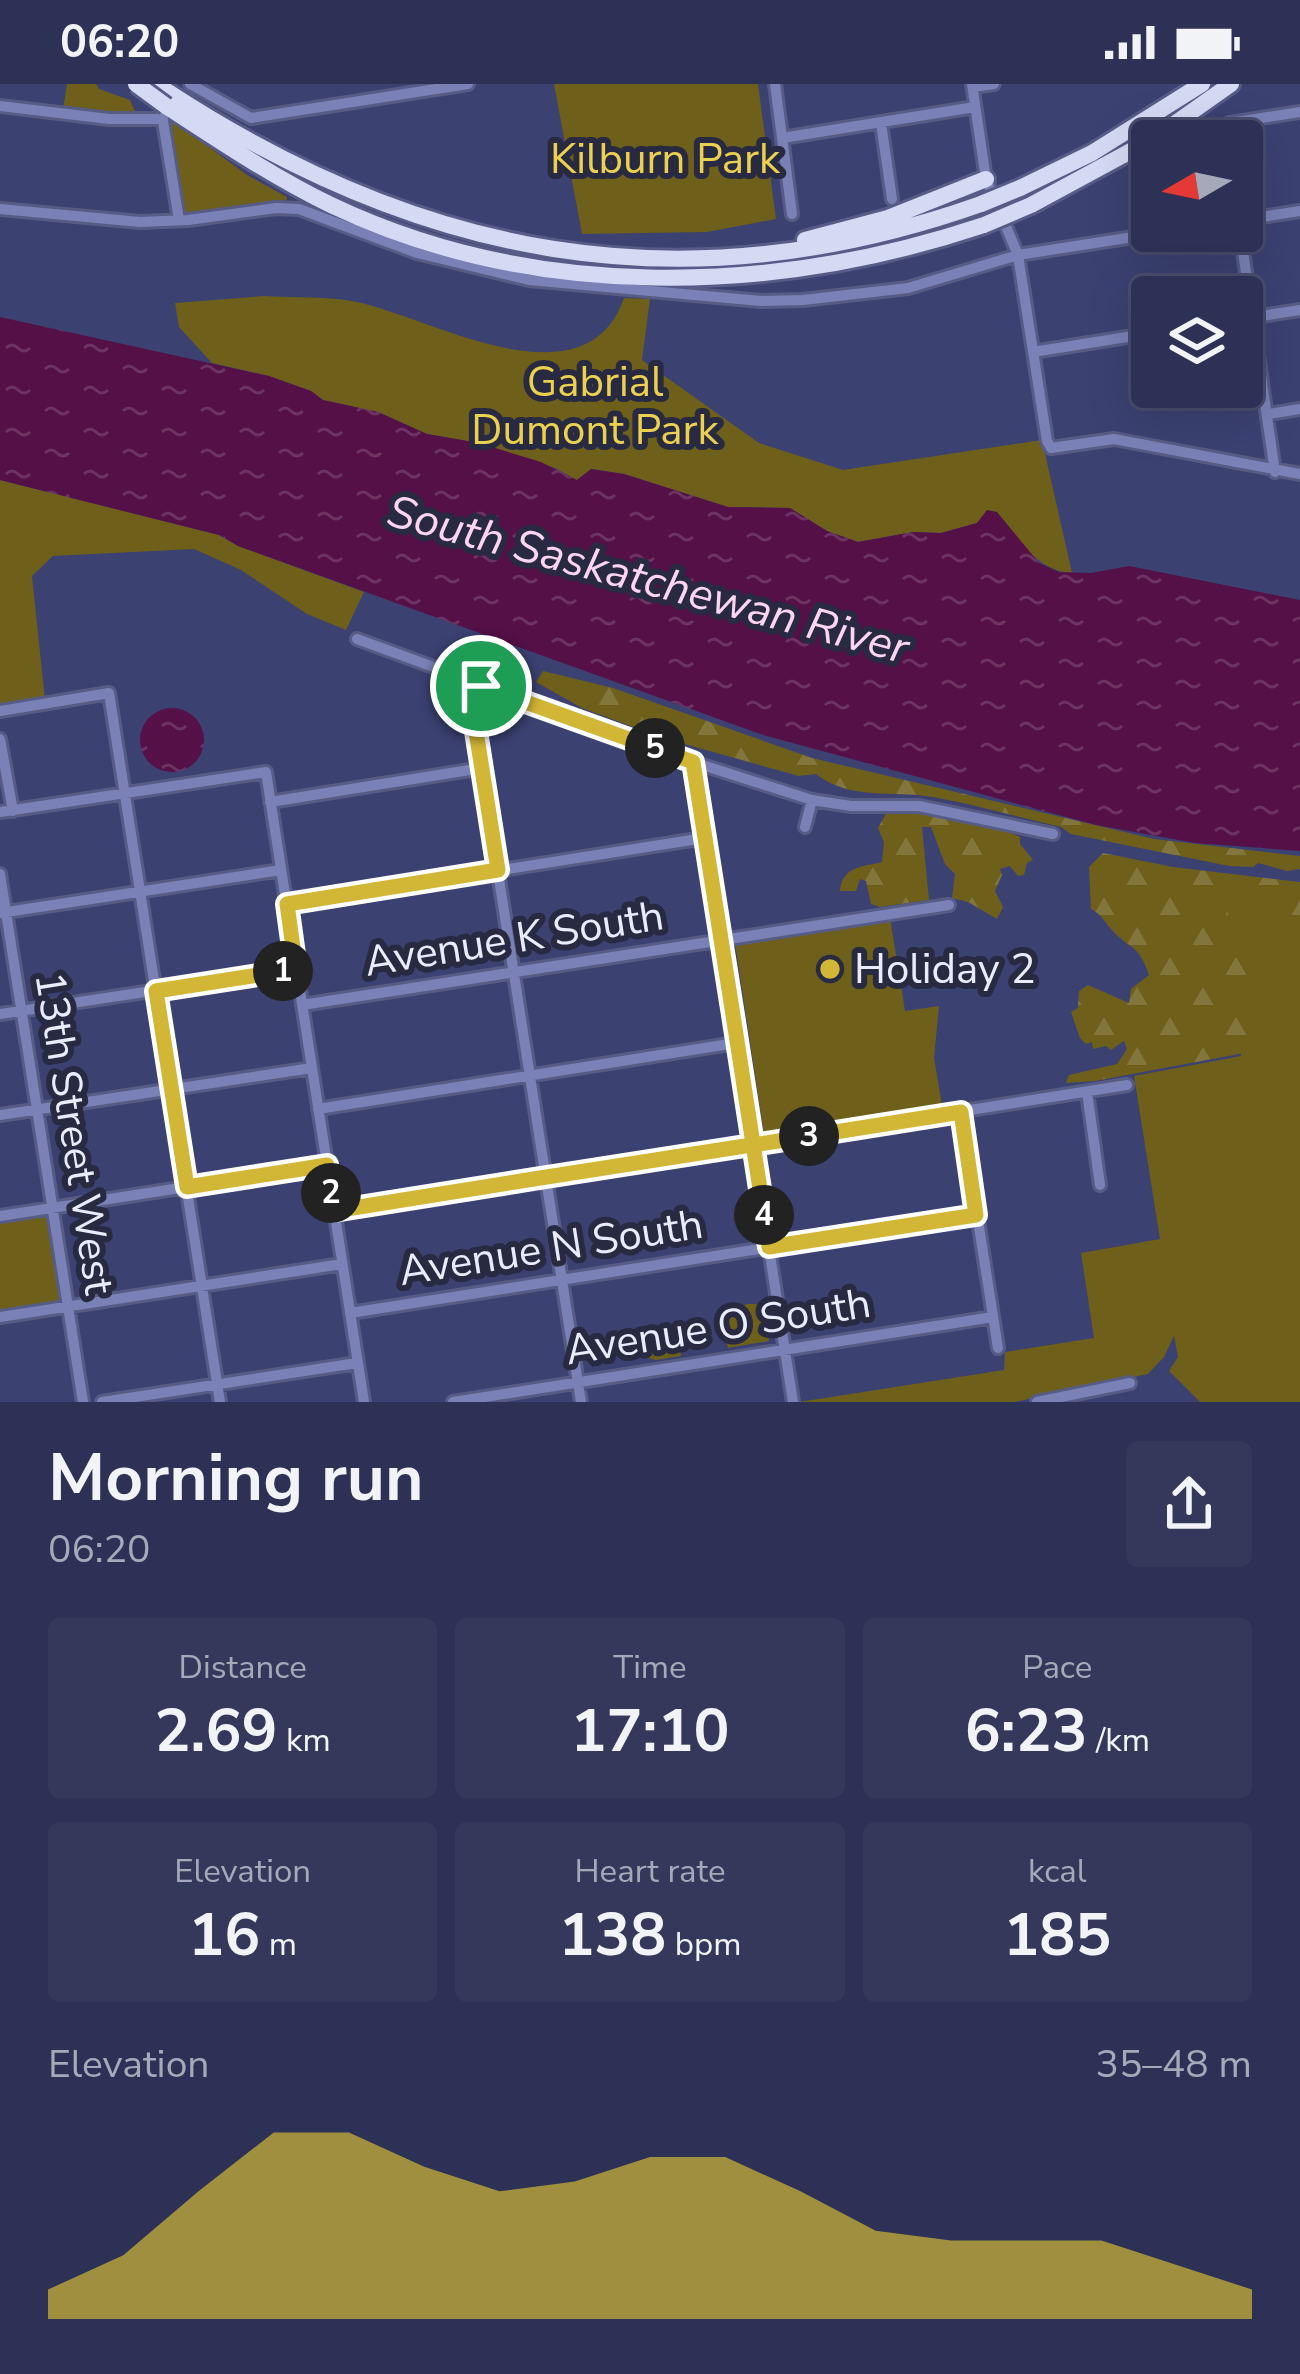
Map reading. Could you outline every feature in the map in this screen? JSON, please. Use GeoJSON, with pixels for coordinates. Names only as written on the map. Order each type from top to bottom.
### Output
{"type":"FeatureCollection","features":[{"type":"Feature","properties":{"kind":"highway"},"geometry":{"type":"LineString","coordinates":[[136,84],[164,113],[352,214],[466,251],[568,272],[688,279],[754,276],[850,262],[984,225],[1154,139],[1231,84]]}},
{"type":"Feature","properties":{"kind":"highway"},"geometry":{"type":"LineString","coordinates":[[153,84],[293,166],[412,216],[478,236],[594,254],[693,260],[800,252],[917,227],[1020,188],[1092,153],[1202,84]]}},
{"type":"Feature","properties":{"kind":"highway"},"geometry":{"type":"LineString","coordinates":[[594,254],[719,253],[802,241],[888,218],[986,179]]}},
{"type":"Feature","properties":{"kind":"street"},"geometry":{"type":"LineString","coordinates":[[153,84],[164,113],[179,220]]}},
{"type":"Feature","properties":{"kind":"street"},"geometry":{"type":"LineString","coordinates":[[190,84],[251,118],[468,84]]}},
{"type":"Feature","properties":{"kind":"street"},"geometry":{"type":"LineString","coordinates":[[382,84],[385,98]]}},
{"type":"Feature","properties":{"kind":"street"},"geometry":{"type":"LineString","coordinates":[[775,84],[792,214]]}},
{"type":"Feature","properties":{"kind":"street"},"geometry":{"type":"LineString","coordinates":[[994,84],[972,86],[986,179],[1018,256],[1051,448],[1114,439],[1300,474]]}},
{"type":"Feature","properties":{"kind":"street"},"geometry":{"type":"LineString","coordinates":[[0,106],[109,119],[164,113]]}},
{"type":"Feature","properties":{"kind":"street"},"geometry":{"type":"LineString","coordinates":[[782,138],[975,107]]}},
{"type":"Feature","properties":{"kind":"street"},"geometry":{"type":"LineString","coordinates":[[1249,120],[1300,112]]}},
{"type":"Feature","properties":{"kind":"street"},"geometry":{"type":"LineString","coordinates":[[881,123],[892,199]]}},
{"type":"Feature","properties":{"kind":"street"},"geometry":{"type":"LineString","coordinates":[[0,209],[76,219],[179,220],[299,209],[417,253],[514,277],[760,301],[803,301],[908,288],[1018,256],[1131,238]]}},
{"type":"Feature","properties":{"kind":"street"},"geometry":{"type":"LineString","coordinates":[[1263,217],[1300,211]]}},
{"type":"Feature","properties":{"kind":"street"},"geometry":{"type":"LineString","coordinates":[[1263,316],[1300,310]]}},
{"type":"Feature","properties":{"kind":"street"},"geometry":{"type":"LineString","coordinates":[[1033,352],[1131,336]]}},
{"type":"Feature","properties":{"kind":"street"},"geometry":{"type":"LineString","coordinates":[[1263,387],[1275,472]]}},
{"type":"Feature","properties":{"kind":"street"},"geometry":{"type":"LineString","coordinates":[[1269,414],[1300,409]]}},
{"type":"Feature","properties":{"kind":"street"},"geometry":{"type":"LineString","coordinates":[[357,639],[693,762],[812,800],[851,806],[919,806],[1053,834]]}},
{"type":"Feature","properties":{"kind":"street"},"geometry":{"type":"LineString","coordinates":[[468,681],[581,1402]]}},
{"type":"Feature","properties":{"kind":"street"},"geometry":{"type":"LineString","coordinates":[[0,711],[109,693],[220,1402]]}},
{"type":"Feature","properties":{"kind":"street"},"geometry":{"type":"LineString","coordinates":[[0,739],[6,812],[266,772],[364,1402]]}},
{"type":"Feature","properties":{"kind":"street"},"geometry":{"type":"LineString","coordinates":[[693,762],[793,1402]]}},
{"type":"Feature","properties":{"kind":"street"},"geometry":{"type":"LineString","coordinates":[[270,802],[482,768]]}},
{"type":"Feature","properties":{"kind":"street"},"geometry":{"type":"LineString","coordinates":[[805,827],[812,800]]}},
{"type":"Feature","properties":{"kind":"street"},"geometry":{"type":"LineString","coordinates":[[287,904],[704,838]]}},
{"type":"Feature","properties":{"kind":"street"},"geometry":{"type":"LineString","coordinates":[[3,912],[281,870]]}},
{"type":"Feature","properties":{"kind":"street","name":"13th Street West"},"geometry":{"type":"LineString","coordinates":[[0,874],[83,1402]]}},
{"type":"Feature","properties":{"kind":"street","name":"Avenue K South"},"geometry":{"type":"LineString","coordinates":[[302,1005],[949,905]]}},
{"type":"Feature","properties":{"kind":"street"},"geometry":{"type":"LineString","coordinates":[[0,1014],[296,969]]}},
{"type":"Feature","properties":{"kind":"street"},"geometry":{"type":"LineString","coordinates":[[318,1108],[736,1043]]}},
{"type":"Feature","properties":{"kind":"street"},"geometry":{"type":"LineString","coordinates":[[0,1115],[312,1068]]}},
{"type":"Feature","properties":{"kind":"street"},"geometry":{"type":"LineString","coordinates":[[334,1211],[1127,1085]]}},
{"type":"Feature","properties":{"kind":"street"},"geometry":{"type":"LineString","coordinates":[[1087,1092],[1100,1185]]}},
{"type":"Feature","properties":{"kind":"street"},"geometry":{"type":"LineString","coordinates":[[961,1112],[998,1348]]}},
{"type":"Feature","properties":{"kind":"street"},"geometry":{"type":"LineString","coordinates":[[0,1216],[327,1165]]}},
{"type":"Feature","properties":{"kind":"street","name":"Avenue N South"},"geometry":{"type":"LineString","coordinates":[[350,1313],[976,1215]]}},
{"type":"Feature","properties":{"kind":"street","name":"Avenue N South"},"geometry":{"type":"LineString","coordinates":[[0,1317],[342,1264]]}},
{"type":"Feature","properties":{"kind":"street","name":"Avenue O South"},"geometry":{"type":"LineString","coordinates":[[453,1402],[993,1317]]}},
{"type":"Feature","properties":{"kind":"street"},"geometry":{"type":"LineString","coordinates":[[101,1402],[357,1363]]}},
{"type":"Feature","properties":{"kind":"street"},"geometry":{"type":"LineString","coordinates":[[1036,1402],[1130,1383]]}},
{"type":"Feature","properties":{"kind":"green space"},"geometry":{"type":"Polygon","coordinates":[[[67,84],[96,84],[130,100],[136,114],[63,109],[67,84]]]}},
{"type":"Feature","properties":{"kind":"green space","name":"Kilburn Park"},"geometry":{"type":"Polygon","coordinates":[[[554,84],[758,84],[776,219],[707,232],[582,234],[554,84]]]}},
{"type":"Feature","properties":{"kind":"green space"},"geometry":{"type":"Polygon","coordinates":[[[163,113],[247,175],[287,200],[181,216],[163,113]]]}},
{"type":"Feature","properties":{"kind":"green space","name":"Gabrial Dumont Park"},"geometry":{"type":"Polygon","coordinates":[[[264,296],[357,302],[504,348],[542,352],[576,348],[604,331],[624,298],[650,299],[642,360],[759,443],[843,470],[1042,440],[1072,573],[1038,560],[997,513],[988,510],[977,523],[941,533],[913,532],[858,542],[827,531],[790,508],[728,507],[624,474],[591,469],[577,480],[479,443],[427,434],[378,412],[323,400],[269,376],[212,363],[179,327],[175,303],[264,296]]]}},
{"type":"Feature","properties":{"kind":"green space"},"geometry":{"type":"Polygon","coordinates":[[[0,480],[219,535],[364,592],[346,630],[307,614],[241,570],[194,549],[53,556],[32,576],[45,700],[0,707],[0,480]]]}},
{"type":"Feature","properties":{"kind":"green space"},"geometry":{"type":"Polygon","coordinates":[[[543,671],[613,688],[812,758],[1154,839],[1300,856],[1300,869],[1287,871],[1258,863],[1229,866],[1071,834],[1061,827],[949,800],[843,788],[816,774],[799,776],[663,738],[582,708],[536,682],[543,671]]]}},
{"type":"Feature","properties":{"kind":"green space"},"geometry":{"type":"Polygon","coordinates":[[[888,810],[955,816],[1020,837],[1033,860],[1027,863],[1024,875],[1018,876],[1010,866],[1000,869],[995,891],[1003,907],[997,919],[952,898],[955,874],[945,864],[931,827],[922,827],[929,900],[880,907],[871,904],[866,881],[860,879],[856,891],[840,891],[849,873],[882,862],[884,842],[878,828],[888,810]]]}},
{"type":"Feature","properties":{"kind":"green space"},"geometry":{"type":"Polygon","coordinates":[[[1103,853],[1173,867],[1300,882],[1300,922],[1289,926],[1277,900],[1245,897],[1232,890],[1224,894],[1235,946],[1254,988],[1261,1029],[1281,1046],[1066,1083],[1069,1075],[1117,1064],[1127,1049],[1124,1041],[1111,1050],[1106,1046],[1093,1049],[1092,1042],[1086,1044],[1080,1038],[1071,1012],[1078,1008],[1079,991],[1088,985],[1129,1003],[1131,989],[1149,975],[1137,952],[1091,909],[1089,867],[1103,853]]]}},
{"type":"Feature","properties":{"kind":"green space"},"geometry":{"type":"Polygon","coordinates":[[[1214,881],[1300,891],[1300,1402],[1200,1402],[1169,1371],[1178,1357],[1174,1336],[1164,1357],[1148,1374],[1015,1402],[799,1402],[1004,1370],[1005,1352],[1094,1338],[1081,1253],[1160,1239],[1134,1076],[1241,1056],[1214,881]]]}},
{"type":"Feature","properties":{"kind":"green space"},"geometry":{"type":"Polygon","coordinates":[[[890,918],[905,1011],[939,1006],[934,1058],[942,1105],[764,1134],[735,943],[890,918]]]}},
{"type":"Feature","properties":{"kind":"green space"},"geometry":{"type":"Polygon","coordinates":[[[45,1216],[62,1300],[0,1313],[0,1222],[45,1216]]]}},
{"type":"Feature","properties":{"kind":"green space"},"geometry":{"type":"Polygon","coordinates":[[[763,1304],[769,1341],[728,1348],[723,1329],[731,1311],[763,1304]]]}},
{"type":"Feature","properties":{"kind":"green space"},"geometry":{"type":"Polygon","coordinates":[[[662,1328],[666,1344],[679,1343],[681,1356],[656,1360],[641,1356],[634,1344],[637,1332],[662,1328]]]}},
{"type":"Feature","properties":{"kind":"water","name":"South Saskatchewan River"},"geometry":{"type":"Polygon","coordinates":[[[0,317],[269,376],[323,400],[378,412],[427,434],[479,443],[541,462],[577,480],[591,469],[624,474],[728,507],[790,508],[827,531],[858,542],[913,532],[941,533],[977,523],[987,510],[997,512],[1039,563],[1059,572],[1091,573],[1129,566],[1300,600],[1300,851],[1195,843],[1096,825],[763,735],[238,546],[219,535],[0,480],[0,317]]]}},
{"type":"Feature","properties":{"kind":"water"},"geometry":{"type":"Polygon","coordinates":[[[172,708],[194,718],[204,740],[194,762],[172,772],[150,762],[140,740],[150,718],[172,708]]]}},
{"type":"Feature","properties":{"kind":"place","name":"Holiday 2"},"geometry":{"type":"Point","coordinates":[830,969]}},
{"type":"Feature","properties":{"kind":"route"},"geometry":{"type":"LineString","coordinates":[[481,686],[468,681],[498,870],[287,904],[296,969],[156,991],[187,1187],[327,1165],[334,1211],[540,1178],[745,1146],[752,1145],[760,1144],[961,1112],[976,1215],[769,1247],[752,1145],[745,1095],[736,1043],[693,762],[481,686]]}}]}
